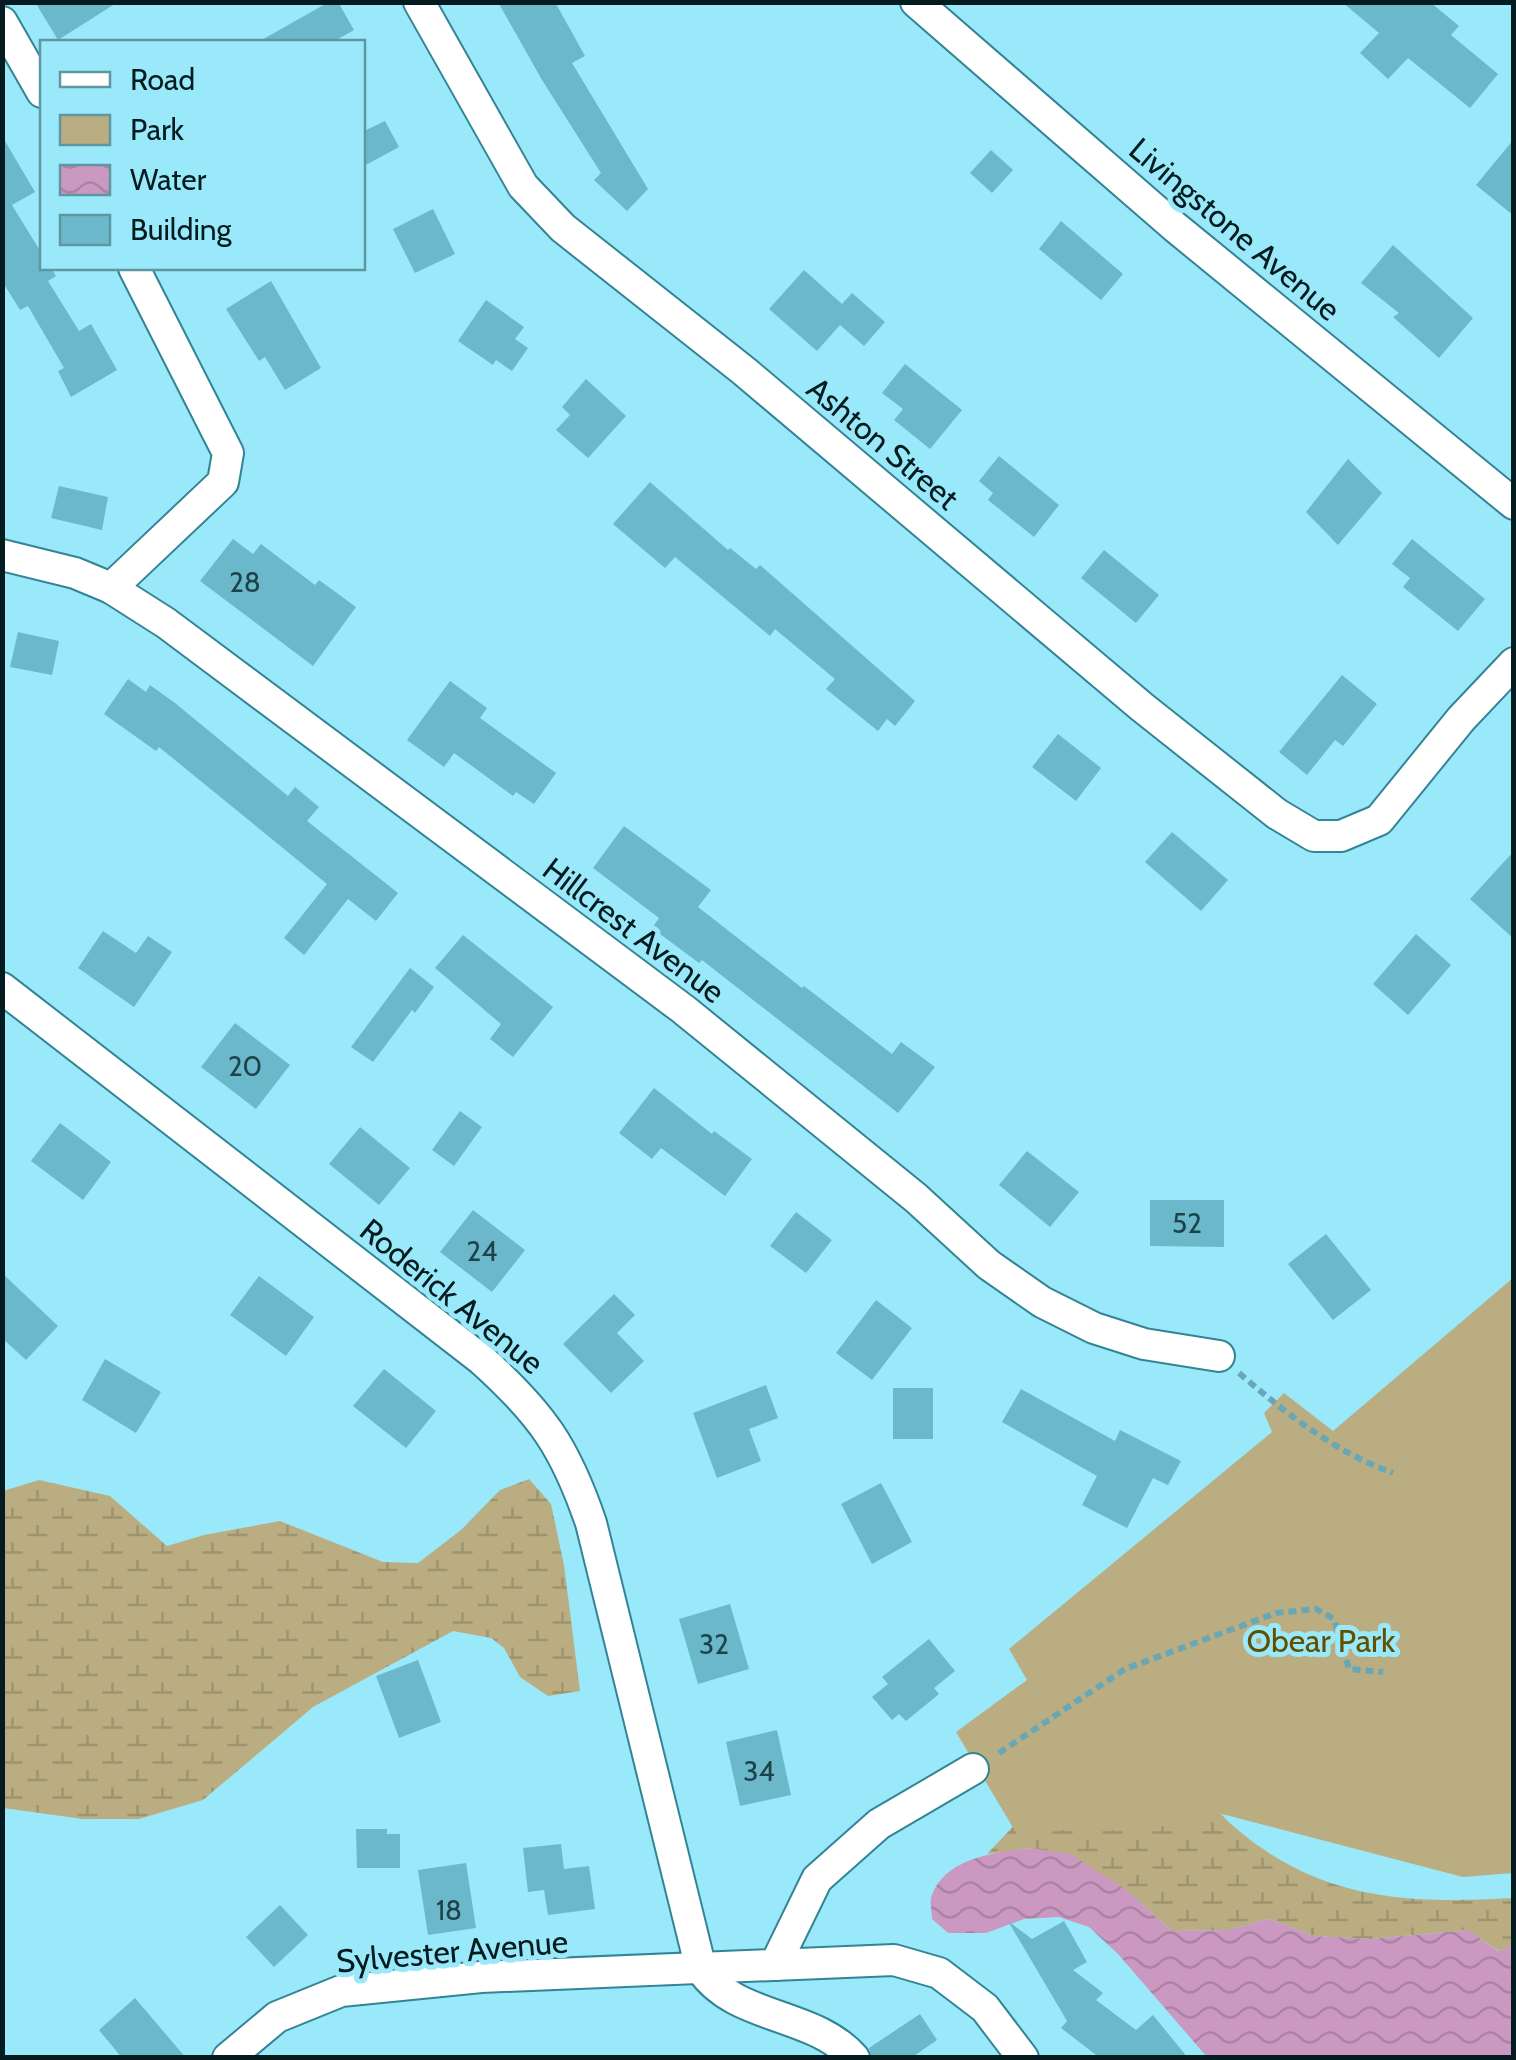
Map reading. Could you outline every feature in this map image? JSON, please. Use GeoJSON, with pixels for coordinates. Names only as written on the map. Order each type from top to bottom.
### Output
{"type":"FeatureCollection","features":[{"type":"Feature","properties":{"kind":"street","name":"Ashton Street"},"geometry":{"type":"LineString","coordinates":[[419,2],[522,186],[562,228],[744,371],[1128,695],[1277,814],[1314,836],[1340,836],[1379,820],[1514,662]]}},
{"type":"Feature","properties":{"kind":"street","name":"Livingstone Avenue"},"geometry":{"type":"LineString","coordinates":[[916,2],[1175,227],[1514,504]]}},
{"type":"Feature","properties":{"kind":"street"},"geometry":{"type":"LineString","coordinates":[[2,22],[40,88]]}},
{"type":"Feature","properties":{"kind":"street"},"geometry":{"type":"LineString","coordinates":[[111,588],[224,482],[228,452],[135,270]]}},
{"type":"Feature","properties":{"kind":"street","name":"Hillcrest Avenue"},"geometry":{"type":"LineString","coordinates":[[2,556],[74,573],[111,588],[166,622],[683,1009],[916,1198],[989,1264],[1042,1302],[1094,1328],[1144,1344],[1220,1356]]}},
{"type":"Feature","properties":{"kind":"street","name":"Roderick Avenue"},"geometry":{"type":"LineString","coordinates":[[2,988],[482,1360],[517,1391],[547,1427],[573,1471],[592,1523],[701,1969]]}},
{"type":"Feature","properties":{"kind":"street"},"geometry":{"type":"LineString","coordinates":[[774,1966],[817,1879],[879,1824],[973,1769]]}},
{"type":"Feature","properties":{"kind":"street","name":"Sylvester Avenue"},"geometry":{"type":"LineString","coordinates":[[228,2058],[277,2017],[341,1992],[482,1977],[894,1960],[938,1973],[984,2008],[1024,2058]]}},
{"type":"Feature","properties":{"kind":"street"},"geometry":{"type":"LineString","coordinates":[[701,1969],[713,1987],[794,2020],[845,2047],[854,2058]]}},
{"type":"Feature","properties":{"kind":"path"},"geometry":{"type":"LineString","coordinates":[[1220,1356],[1292,1419],[1325,1442],[1393,1473]]}},
{"type":"Feature","properties":{"kind":"path"},"geometry":{"type":"LineString","coordinates":[[973,1769],[1126,1669],[1276,1613],[1316,1609],[1334,1619],[1350,1669],[1382,1672]]}},
{"type":"Feature","properties":{"kind":"green space","name":"Obear Park"},"geometry":{"type":"Polygon","coordinates":[[[1513,1278],[1513,1873],[1463,1877],[1218,1813],[1138,1832],[1080,1828],[1018,1836],[956,1732],[1027,1680],[1009,1649],[1272,1432],[1264,1413],[1284,1393],[1333,1431],[1513,1278]]]}},
{"type":"Feature","properties":{"kind":"green space"},"geometry":{"type":"Polygon","coordinates":[[[529,1479],[551,1504],[564,1565],[580,1691],[548,1696],[520,1677],[504,1648],[491,1638],[453,1631],[313,1707],[203,1800],[139,1819],[83,1819],[3,1808],[3,1491],[39,1480],[110,1496],[167,1546],[280,1521],[383,1562],[418,1563],[461,1530],[500,1490],[529,1479]]]}},
{"type":"Feature","properties":{"kind":"green space"},"geometry":{"type":"Polygon","coordinates":[[[1189,1771],[1232,1825],[1264,1850],[1330,1883],[1399,1897],[1513,1898],[1513,1946],[1499,1951],[1467,1930],[1371,1939],[1314,1936],[1269,1919],[1228,1930],[1172,1931],[1125,1889],[1031,1848],[987,1854],[1023,1816],[1189,1771]]]}},
{"type":"Feature","properties":{"kind":"water"},"geometry":{"type":"Polygon","coordinates":[[[1031,1848],[1070,1854],[1125,1889],[1172,1931],[1228,1930],[1269,1919],[1314,1936],[1371,1939],[1468,1930],[1498,1951],[1513,1946],[1513,2057],[1207,2057],[1118,1954],[1089,1927],[1059,1917],[1024,1919],[986,1933],[948,1933],[932,1919],[932,1895],[949,1872],[974,1859],[1031,1848]]]}},
{"type":"Feature","properties":{"kind":"building"},"geometry":{"type":"Polygon","coordinates":[[[35,2],[118,2],[58,40],[35,2]]]}},
{"type":"Feature","properties":{"kind":"building"},"geometry":{"type":"Polygon","coordinates":[[[329,2],[338,2],[354,30],[336,40],[262,40],[329,2]]]}},
{"type":"Feature","properties":{"kind":"building"},"geometry":{"type":"Polygon","coordinates":[[[498,2],[555,2],[585,56],[572,63],[648,189],[627,211],[594,180],[601,173],[498,2]]]}},
{"type":"Feature","properties":{"kind":"building"},"geometry":{"type":"Polygon","coordinates":[[[1342,2],[1430,2],[1459,26],[1451,35],[1498,74],[1470,108],[1408,58],[1388,79],[1360,53],[1379,33],[1342,2]]]}},
{"type":"Feature","properties":{"kind":"building"},"geometry":{"type":"Polygon","coordinates":[[[385,121],[399,147],[365,165],[365,131],[385,121]]]}},
{"type":"Feature","properties":{"kind":"building"},"geometry":{"type":"Polygon","coordinates":[[[2,136],[35,192],[12,205],[40,251],[40,270],[52,270],[56,276],[48,281],[79,331],[91,324],[117,370],[71,397],[58,371],[64,368],[28,306],[20,310],[2,281],[2,136]]]}},
{"type":"Feature","properties":{"kind":"building"},"geometry":{"type":"Polygon","coordinates":[[[1514,139],[1514,216],[1476,185],[1514,139]]]}},
{"type":"Feature","properties":{"kind":"building"},"geometry":{"type":"Polygon","coordinates":[[[991,150],[1013,170],[992,193],[970,173],[991,150]]]}},
{"type":"Feature","properties":{"kind":"building"},"geometry":{"type":"Polygon","coordinates":[[[433,209],[455,254],[415,273],[393,229],[433,209]]]}},
{"type":"Feature","properties":{"kind":"building"},"geometry":{"type":"Polygon","coordinates":[[[1061,221],[1123,274],[1101,300],[1039,249],[1061,221]]]}},
{"type":"Feature","properties":{"kind":"building"},"geometry":{"type":"Polygon","coordinates":[[[1393,245],[1473,318],[1439,358],[1393,317],[1399,313],[1361,283],[1393,245]]]}},
{"type":"Feature","properties":{"kind":"building"},"geometry":{"type":"Polygon","coordinates":[[[804,270],[842,304],[852,293],[885,322],[864,346],[840,325],[817,351],[769,309],[804,270]]]}},
{"type":"Feature","properties":{"kind":"building"},"geometry":{"type":"Polygon","coordinates":[[[271,281],[321,368],[285,390],[265,357],[259,361],[226,309],[271,281]]]}},
{"type":"Feature","properties":{"kind":"building"},"geometry":{"type":"Polygon","coordinates":[[[486,300],[524,327],[515,339],[528,348],[512,371],[496,360],[493,365],[458,341],[486,300]]]}},
{"type":"Feature","properties":{"kind":"building"},"geometry":{"type":"Polygon","coordinates":[[[905,364],[962,410],[930,449],[894,420],[903,409],[882,393],[905,364]]]}},
{"type":"Feature","properties":{"kind":"building"},"geometry":{"type":"Polygon","coordinates":[[[586,379],[626,416],[588,458],[556,430],[570,415],[562,407],[586,379]]]}},
{"type":"Feature","properties":{"kind":"building"},"geometry":{"type":"Polygon","coordinates":[[[999,456],[1059,505],[1034,537],[988,500],[993,493],[979,481],[999,456]]]}},
{"type":"Feature","properties":{"kind":"building"},"geometry":{"type":"Polygon","coordinates":[[[1348,459],[1382,493],[1338,545],[1306,512],[1348,459]]]}},
{"type":"Feature","properties":{"kind":"building"},"geometry":{"type":"Polygon","coordinates":[[[650,482],[728,550],[756,569],[760,565],[915,701],[895,726],[887,719],[878,731],[826,689],[835,679],[775,629],[770,636],[675,557],[665,568],[613,524],[650,482]]]}},
{"type":"Feature","properties":{"kind":"building"},"geometry":{"type":"Polygon","coordinates":[[[59,486],[108,497],[102,530],[51,518],[59,486]]]}},
{"type":"Feature","properties":{"kind":"building"},"geometry":{"type":"Polygon","coordinates":[[[233,539],[253,554],[261,544],[315,585],[319,580],[356,607],[313,666],[200,581],[233,539]]]}},
{"type":"Feature","properties":{"kind":"building"},"geometry":{"type":"Polygon","coordinates":[[[1412,539],[1485,599],[1458,631],[1403,587],[1410,578],[1392,564],[1412,539]]]}},
{"type":"Feature","properties":{"kind":"building"},"geometry":{"type":"Polygon","coordinates":[[[1104,550],[1159,595],[1136,623],[1081,578],[1104,550]]]}},
{"type":"Feature","properties":{"kind":"building"},"geometry":{"type":"Polygon","coordinates":[[[18,632],[59,641],[52,675],[10,667],[18,632]]]}},
{"type":"Feature","properties":{"kind":"building"},"geometry":{"type":"Polygon","coordinates":[[[1342,675],[1377,704],[1343,746],[1335,740],[1307,775],[1279,752],[1342,675]]]}},
{"type":"Feature","properties":{"kind":"building"},"geometry":{"type":"Polygon","coordinates":[[[128,679],[146,692],[150,685],[175,703],[288,796],[295,787],[319,807],[307,821],[398,893],[376,921],[348,899],[304,955],[284,938],[327,884],[159,747],[156,751],[104,714],[128,679]]]}},
{"type":"Feature","properties":{"kind":"building"},"geometry":{"type":"Polygon","coordinates":[[[450,681],[487,708],[480,718],[556,773],[534,804],[516,792],[513,796],[454,753],[444,767],[407,740],[450,681]]]}},
{"type":"Feature","properties":{"kind":"building"},"geometry":{"type":"Polygon","coordinates":[[[1058,734],[1101,768],[1076,801],[1032,767],[1058,734]]]}},
{"type":"Feature","properties":{"kind":"building"},"geometry":{"type":"Polygon","coordinates":[[[624,826],[711,890],[698,907],[802,988],[892,1054],[901,1042],[935,1067],[898,1113],[702,960],[699,963],[652,928],[659,918],[593,868],[624,826]]]}},
{"type":"Feature","properties":{"kind":"building"},"geometry":{"type":"Polygon","coordinates":[[[1172,832],[1228,880],[1201,911],[1145,862],[1172,832]]]}},
{"type":"Feature","properties":{"kind":"building"},"geometry":{"type":"Polygon","coordinates":[[[1514,851],[1514,939],[1470,899],[1514,851]]]}},
{"type":"Feature","properties":{"kind":"building"},"geometry":{"type":"Polygon","coordinates":[[[103,931],[136,953],[148,936],[172,952],[134,1007],[78,968],[103,931]]]}},
{"type":"Feature","properties":{"kind":"building"},"geometry":{"type":"Polygon","coordinates":[[[1416,934],[1451,965],[1408,1015],[1373,984],[1416,934]]]}},
{"type":"Feature","properties":{"kind":"building"},"geometry":{"type":"Polygon","coordinates":[[[463,935],[553,1007],[513,1057],[490,1039],[501,1024],[435,968],[463,935]]]}},
{"type":"Feature","properties":{"kind":"building"},"geometry":{"type":"Polygon","coordinates":[[[410,968],[434,987],[373,1062],[351,1047],[410,968]]]}},
{"type":"Feature","properties":{"kind":"building"},"geometry":{"type":"Polygon","coordinates":[[[235,1023],[290,1065],[256,1109],[201,1067],[235,1023]]]}},
{"type":"Feature","properties":{"kind":"building"},"geometry":{"type":"Polygon","coordinates":[[[654,1088],[712,1134],[714,1131],[752,1159],[725,1196],[661,1148],[652,1159],[619,1133],[654,1088]]]}},
{"type":"Feature","properties":{"kind":"building"},"geometry":{"type":"Polygon","coordinates":[[[460,1111],[482,1127],[454,1166],[432,1150],[460,1111]]]}},
{"type":"Feature","properties":{"kind":"building"},"geometry":{"type":"Polygon","coordinates":[[[60,1123],[111,1162],[83,1200],[31,1161],[60,1123]]]}},
{"type":"Feature","properties":{"kind":"building"},"geometry":{"type":"Polygon","coordinates":[[[360,1127],[410,1168],[379,1205],[329,1164],[360,1127]]]}},
{"type":"Feature","properties":{"kind":"building"},"geometry":{"type":"Polygon","coordinates":[[[1027,1151],[1079,1192],[1050,1227],[999,1185],[1027,1151]]]}},
{"type":"Feature","properties":{"kind":"building"},"geometry":{"type":"Polygon","coordinates":[[[1150,1200],[1224,1200],[1224,1247],[1150,1246],[1150,1200]]]}},
{"type":"Feature","properties":{"kind":"building"},"geometry":{"type":"Polygon","coordinates":[[[473,1210],[525,1250],[492,1292],[440,1252],[473,1210]]]}},
{"type":"Feature","properties":{"kind":"building"},"geometry":{"type":"Polygon","coordinates":[[[796,1212],[832,1240],[806,1273],[770,1246],[796,1212]]]}},
{"type":"Feature","properties":{"kind":"building"},"geometry":{"type":"Polygon","coordinates":[[[1326,1234],[1371,1290],[1333,1320],[1288,1264],[1326,1234]]]}},
{"type":"Feature","properties":{"kind":"building"},"geometry":{"type":"Polygon","coordinates":[[[2,1273],[58,1326],[26,1360],[2,1338],[2,1273]]]}},
{"type":"Feature","properties":{"kind":"building"},"geometry":{"type":"Polygon","coordinates":[[[259,1276],[314,1317],[286,1356],[230,1315],[259,1276]]]}},
{"type":"Feature","properties":{"kind":"building"},"geometry":{"type":"Polygon","coordinates":[[[614,1294],[635,1315],[617,1333],[644,1361],[611,1393],[563,1344],[614,1294]]]}},
{"type":"Feature","properties":{"kind":"building"},"geometry":{"type":"Polygon","coordinates":[[[876,1300],[912,1328],[872,1380],[836,1353],[876,1300]]]}},
{"type":"Feature","properties":{"kind":"building"},"geometry":{"type":"Polygon","coordinates":[[[105,1359],[161,1392],[136,1433],[82,1400],[105,1359]]]}},
{"type":"Feature","properties":{"kind":"building"},"geometry":{"type":"Polygon","coordinates":[[[384,1369],[436,1411],[406,1448],[353,1406],[384,1369]]]}},
{"type":"Feature","properties":{"kind":"building"},"geometry":{"type":"Polygon","coordinates":[[[766,1385],[778,1418],[749,1429],[761,1461],[717,1478],[693,1413],[766,1385]]]}},
{"type":"Feature","properties":{"kind":"building"},"geometry":{"type":"Polygon","coordinates":[[[893,1388],[933,1388],[933,1439],[893,1439],[893,1388]]]}},
{"type":"Feature","properties":{"kind":"building"},"geometry":{"type":"Polygon","coordinates":[[[1021,1389],[1115,1441],[1120,1430],[1181,1461],[1168,1485],[1153,1478],[1127,1528],[1082,1505],[1097,1476],[1002,1422],[1021,1389]]]}},
{"type":"Feature","properties":{"kind":"building"},"geometry":{"type":"Polygon","coordinates":[[[881,1483],[912,1542],[872,1564],[841,1504],[881,1483]]]}},
{"type":"Feature","properties":{"kind":"building"},"geometry":{"type":"Polygon","coordinates":[[[730,1604],[749,1669],[698,1684],[679,1619],[730,1604]]]}},
{"type":"Feature","properties":{"kind":"building"},"geometry":{"type":"Polygon","coordinates":[[[929,1639],[955,1671],[934,1688],[939,1694],[906,1721],[899,1714],[892,1720],[872,1697],[888,1684],[882,1677],[929,1639]]]}},
{"type":"Feature","properties":{"kind":"building"},"geometry":{"type":"Polygon","coordinates":[[[418,1660],[441,1722],[399,1738],[376,1676],[418,1660]]]}},
{"type":"Feature","properties":{"kind":"building"},"geometry":{"type":"Polygon","coordinates":[[[777,1730],[791,1795],[740,1806],[726,1742],[777,1730]]]}},
{"type":"Feature","properties":{"kind":"building"},"geometry":{"type":"Polygon","coordinates":[[[356,1829],[387,1829],[387,1834],[400,1834],[400,1868],[357,1868],[356,1829]]]}},
{"type":"Feature","properties":{"kind":"building"},"geometry":{"type":"Polygon","coordinates":[[[561,1844],[564,1869],[589,1866],[595,1909],[548,1915],[544,1890],[528,1892],[523,1848],[561,1844]]]}},
{"type":"Feature","properties":{"kind":"building"},"geometry":{"type":"Polygon","coordinates":[[[466,1863],[476,1928],[428,1935],[418,1870],[466,1863]]]}},
{"type":"Feature","properties":{"kind":"building"},"geometry":{"type":"Polygon","coordinates":[[[280,1905],[308,1935],[274,1967],[246,1937],[280,1905]]]}},
{"type":"Feature","properties":{"kind":"building"},"geometry":{"type":"Polygon","coordinates":[[[1008,1921],[1032,1939],[1064,1921],[1087,1962],[1073,1970],[1103,1993],[1096,2000],[1136,2030],[1153,2015],[1188,2058],[1100,2058],[1061,2028],[1067,2021],[1008,1921]]]}},
{"type":"Feature","properties":{"kind":"building"},"geometry":{"type":"Polygon","coordinates":[[[135,1998],[186,2058],[122,2058],[99,2030],[135,1998]]]}},
{"type":"Feature","properties":{"kind":"building"},"geometry":{"type":"Polygon","coordinates":[[[920,2014],[937,2040],[911,2058],[872,2058],[869,2048],[920,2014]]]}}]}
